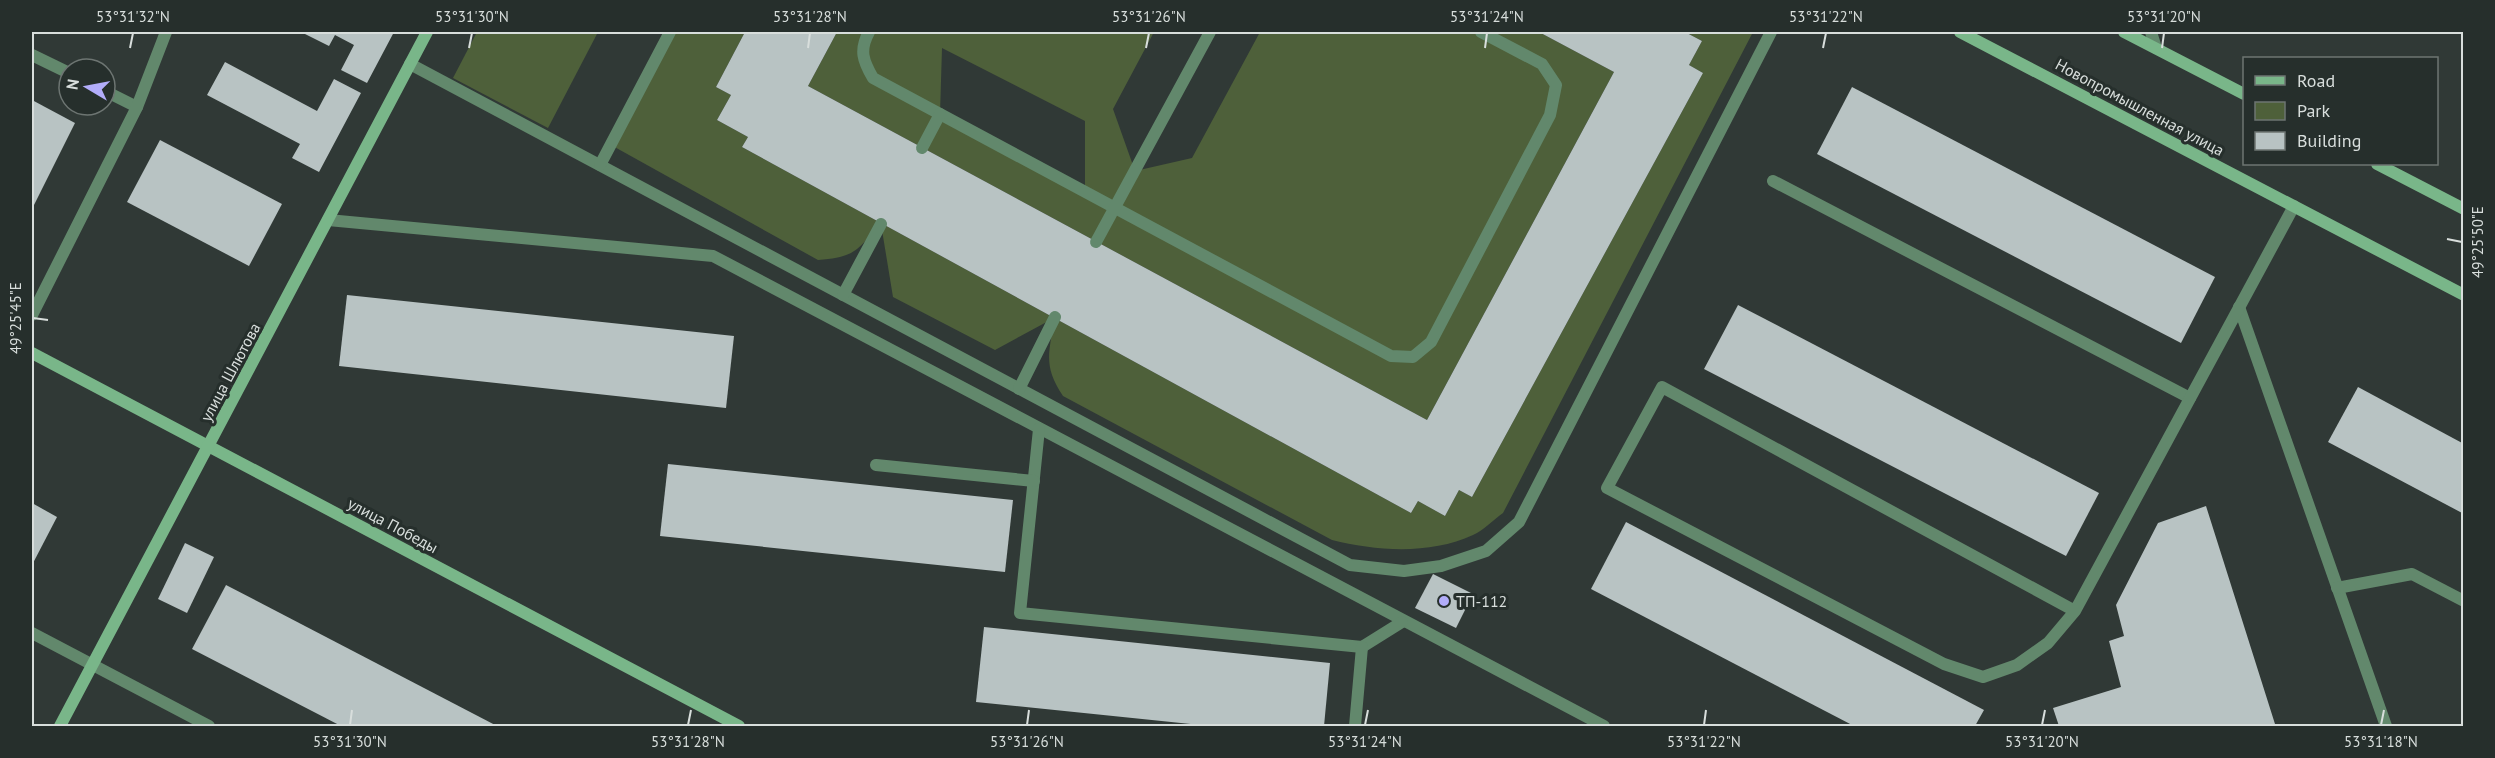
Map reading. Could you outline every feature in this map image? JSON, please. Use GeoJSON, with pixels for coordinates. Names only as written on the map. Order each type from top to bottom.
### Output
{"type":"FeatureCollection","features":[{"type":"Feature","properties":{"kind":"main road","name":"улица Шлютова"},"geometry":{"type":"LineString","coordinates":[[60,726],[210,447],[427,32]]}},
{"type":"Feature","properties":{"kind":"main road","name":"Новопромышленная улица"},"geometry":{"type":"LineString","coordinates":[[1960,32],[2463,295]]}},
{"type":"Feature","properties":{"kind":"main road"},"geometry":{"type":"LineString","coordinates":[[2124,32],[2243,93]]}},
{"type":"Feature","properties":{"kind":"main road"},"geometry":{"type":"LineString","coordinates":[[2379,165],[2463,209]]}},
{"type":"Feature","properties":{"kind":"main road","name":"улица Победы"},"geometry":{"type":"LineString","coordinates":[[32,353],[739,726]]}},
{"type":"Feature","properties":{"kind":"street"},"geometry":{"type":"LineString","coordinates":[[32,315],[137,107],[166,32]]}},
{"type":"Feature","properties":{"kind":"street"},"geometry":{"type":"LineString","coordinates":[[600,165],[670,32]]}},
{"type":"Feature","properties":{"kind":"street"},"geometry":{"type":"LineString","coordinates":[[869,32],[864,41],[862,60],[873,78],[1391,356],[1413,357],[1431,342],[1550,115],[1556,85],[1542,64],[1481,32]]}},
{"type":"Feature","properties":{"kind":"street"},"geometry":{"type":"LineString","coordinates":[[1096,242],[1210,32]]}},
{"type":"Feature","properties":{"kind":"street"},"geometry":{"type":"LineString","coordinates":[[410,64],[1350,565],[1404,571],[1441,566],[1486,551],[1519,522],[1771,32]]}},
{"type":"Feature","properties":{"kind":"street"},"geometry":{"type":"LineString","coordinates":[[2151,32],[2156,48]]}},
{"type":"Feature","properties":{"kind":"street"},"geometry":{"type":"LineString","coordinates":[[32,55],[57,67]]}},
{"type":"Feature","properties":{"kind":"street"},"geometry":{"type":"LineString","coordinates":[[117,97],[137,107]]}},
{"type":"Feature","properties":{"kind":"street"},"geometry":{"type":"LineString","coordinates":[[922,148],[940,114]]}},
{"type":"Feature","properties":{"kind":"street"},"geometry":{"type":"LineString","coordinates":[[1773,181],[2190,398]]}},
{"type":"Feature","properties":{"kind":"street"},"geometry":{"type":"LineString","coordinates":[[2075,611],[1662,387],[1606,488],[1944,664],[1983,677],[2017,665],[2048,643],[2075,611],[2294,206]]}},
{"type":"Feature","properties":{"kind":"street"},"geometry":{"type":"LineString","coordinates":[[328,220],[712,256],[1402,622],[1604,726]]}},
{"type":"Feature","properties":{"kind":"street"},"geometry":{"type":"LineString","coordinates":[[843,295],[881,224]]}},
{"type":"Feature","properties":{"kind":"street"},"geometry":{"type":"LineString","coordinates":[[2239,307],[2386,726]]}},
{"type":"Feature","properties":{"kind":"street"},"geometry":{"type":"LineString","coordinates":[[1020,389],[1055,317]]}},
{"type":"Feature","properties":{"kind":"street"},"geometry":{"type":"LineString","coordinates":[[1039,429],[1020,613],[1362,647],[1402,622]]}},
{"type":"Feature","properties":{"kind":"street"},"geometry":{"type":"LineString","coordinates":[[876,465],[1034,482]]}},
{"type":"Feature","properties":{"kind":"street"},"geometry":{"type":"LineString","coordinates":[[2337,588],[2412,574],[2463,601]]}},
{"type":"Feature","properties":{"kind":"street"},"geometry":{"type":"LineString","coordinates":[[32,633],[209,726]]}},
{"type":"Feature","properties":{"kind":"street"},"geometry":{"type":"LineString","coordinates":[[1354,726],[1362,647]]}},
{"type":"Feature","properties":{"kind":"green space"},"geometry":{"type":"Polygon","coordinates":[[[477,32],[598,32],[548,128],[453,78],[477,32]]]}},
{"type":"Feature","properties":{"kind":"green space"},"geometry":{"type":"Polygon","coordinates":[[[670,32],[745,32],[716,87],[731,95],[717,120],[748,137],[742,147],[1411,513],[1418,501],[1445,516],[1459,490],[1472,497],[1703,73],[1689,65],[1702,41],[1685,32],[1753,32],[1503,513],[1477,533],[1456,541],[1439,546],[1385,549],[1332,540],[1063,396],[1052,375],[1049,358],[1054,318],[995,350],[893,297],[881,224],[855,251],[841,257],[818,260],[611,145],[670,32]]]}},
{"type":"Feature","properties":{"kind":"green space"},"geometry":{"type":"Polygon","coordinates":[[[837,32],[1154,32],[1113,109],[1135,171],[1192,158],[1260,32],[1539,32],[1614,72],[1427,420],[808,86],[837,32]],[[942,48],[940,114],[1085,190],[1085,121],[942,48]]]}},
{"type":"Feature","properties":{"kind":"building"},"geometry":{"type":"Polygon","coordinates":[[[301,32],[394,32],[367,83],[341,70],[354,45],[335,35],[329,46],[301,32]]]}},
{"type":"Feature","properties":{"kind":"building"},"geometry":{"type":"Polygon","coordinates":[[[745,32],[837,32],[808,86],[1427,420],[1614,72],[1539,32],[1685,32],[1702,41],[1689,65],[1703,73],[1472,497],[1459,490],[1445,516],[1418,501],[1411,513],[742,147],[748,137],[717,120],[731,95],[716,87],[745,32]]]}},
{"type":"Feature","properties":{"kind":"building"},"geometry":{"type":"Polygon","coordinates":[[[225,62],[317,111],[334,79],[361,93],[319,172],[292,158],[300,144],[207,95],[225,62]]]}},
{"type":"Feature","properties":{"kind":"building"},"geometry":{"type":"Polygon","coordinates":[[[1852,87],[2215,277],[2181,343],[1817,154],[1852,87]]]}},
{"type":"Feature","properties":{"kind":"building"},"geometry":{"type":"Polygon","coordinates":[[[32,100],[57,113],[57,117],[64,117],[75,123],[32,209],[32,100]]]}},
{"type":"Feature","properties":{"kind":"building"},"geometry":{"type":"Polygon","coordinates":[[[160,140],[282,204],[249,266],[127,202],[160,140]]]}},
{"type":"Feature","properties":{"kind":"building"},"geometry":{"type":"Polygon","coordinates":[[[347,295],[734,336],[726,408],[339,366],[347,295]]]}},
{"type":"Feature","properties":{"kind":"building"},"geometry":{"type":"Polygon","coordinates":[[[1738,305],[2099,493],[2066,556],[1704,369],[1738,305]]]}},
{"type":"Feature","properties":{"kind":"building"},"geometry":{"type":"Polygon","coordinates":[[[2358,387],[2464,444],[2464,514],[2328,442],[2358,387]]]}},
{"type":"Feature","properties":{"kind":"building"},"geometry":{"type":"Polygon","coordinates":[[[668,464],[1013,500],[1005,572],[660,536],[668,464]]]}},
{"type":"Feature","properties":{"kind":"building"},"geometry":{"type":"Polygon","coordinates":[[[32,503],[57,517],[32,565],[32,503]]]}},
{"type":"Feature","properties":{"kind":"building"},"geometry":{"type":"Polygon","coordinates":[[[2206,506],[2275,724],[2268,726],[2059,726],[2053,708],[2121,687],[2109,641],[2124,636],[2116,605],[2158,523],[2206,506]]]}},
{"type":"Feature","properties":{"kind":"building"},"geometry":{"type":"Polygon","coordinates":[[[1626,522],[1984,710],[1975,726],[1854,726],[1591,589],[1626,522]]]}},
{"type":"Feature","properties":{"kind":"building"},"geometry":{"type":"Polygon","coordinates":[[[185,543],[214,557],[187,613],[158,599],[185,543]]]}},
{"type":"Feature","properties":{"kind":"building","name":"ТП-112"},"geometry":{"type":"Polygon","coordinates":[[[1433,574],[1473,594],[1456,628],[1415,608],[1433,574]]]}},
{"type":"Feature","properties":{"kind":"building"},"geometry":{"type":"Polygon","coordinates":[[[226,585],[497,726],[341,726],[192,649],[226,585]]]}},
{"type":"Feature","properties":{"kind":"building"},"geometry":{"type":"Polygon","coordinates":[[[984,627],[1330,663],[1324,726],[1210,726],[976,702],[984,627]]]}},
{"type":"Feature","properties":{"kind":"place","name":"ТП-112"},"geometry":{"type":"Point","coordinates":[1444,601]}}]}
